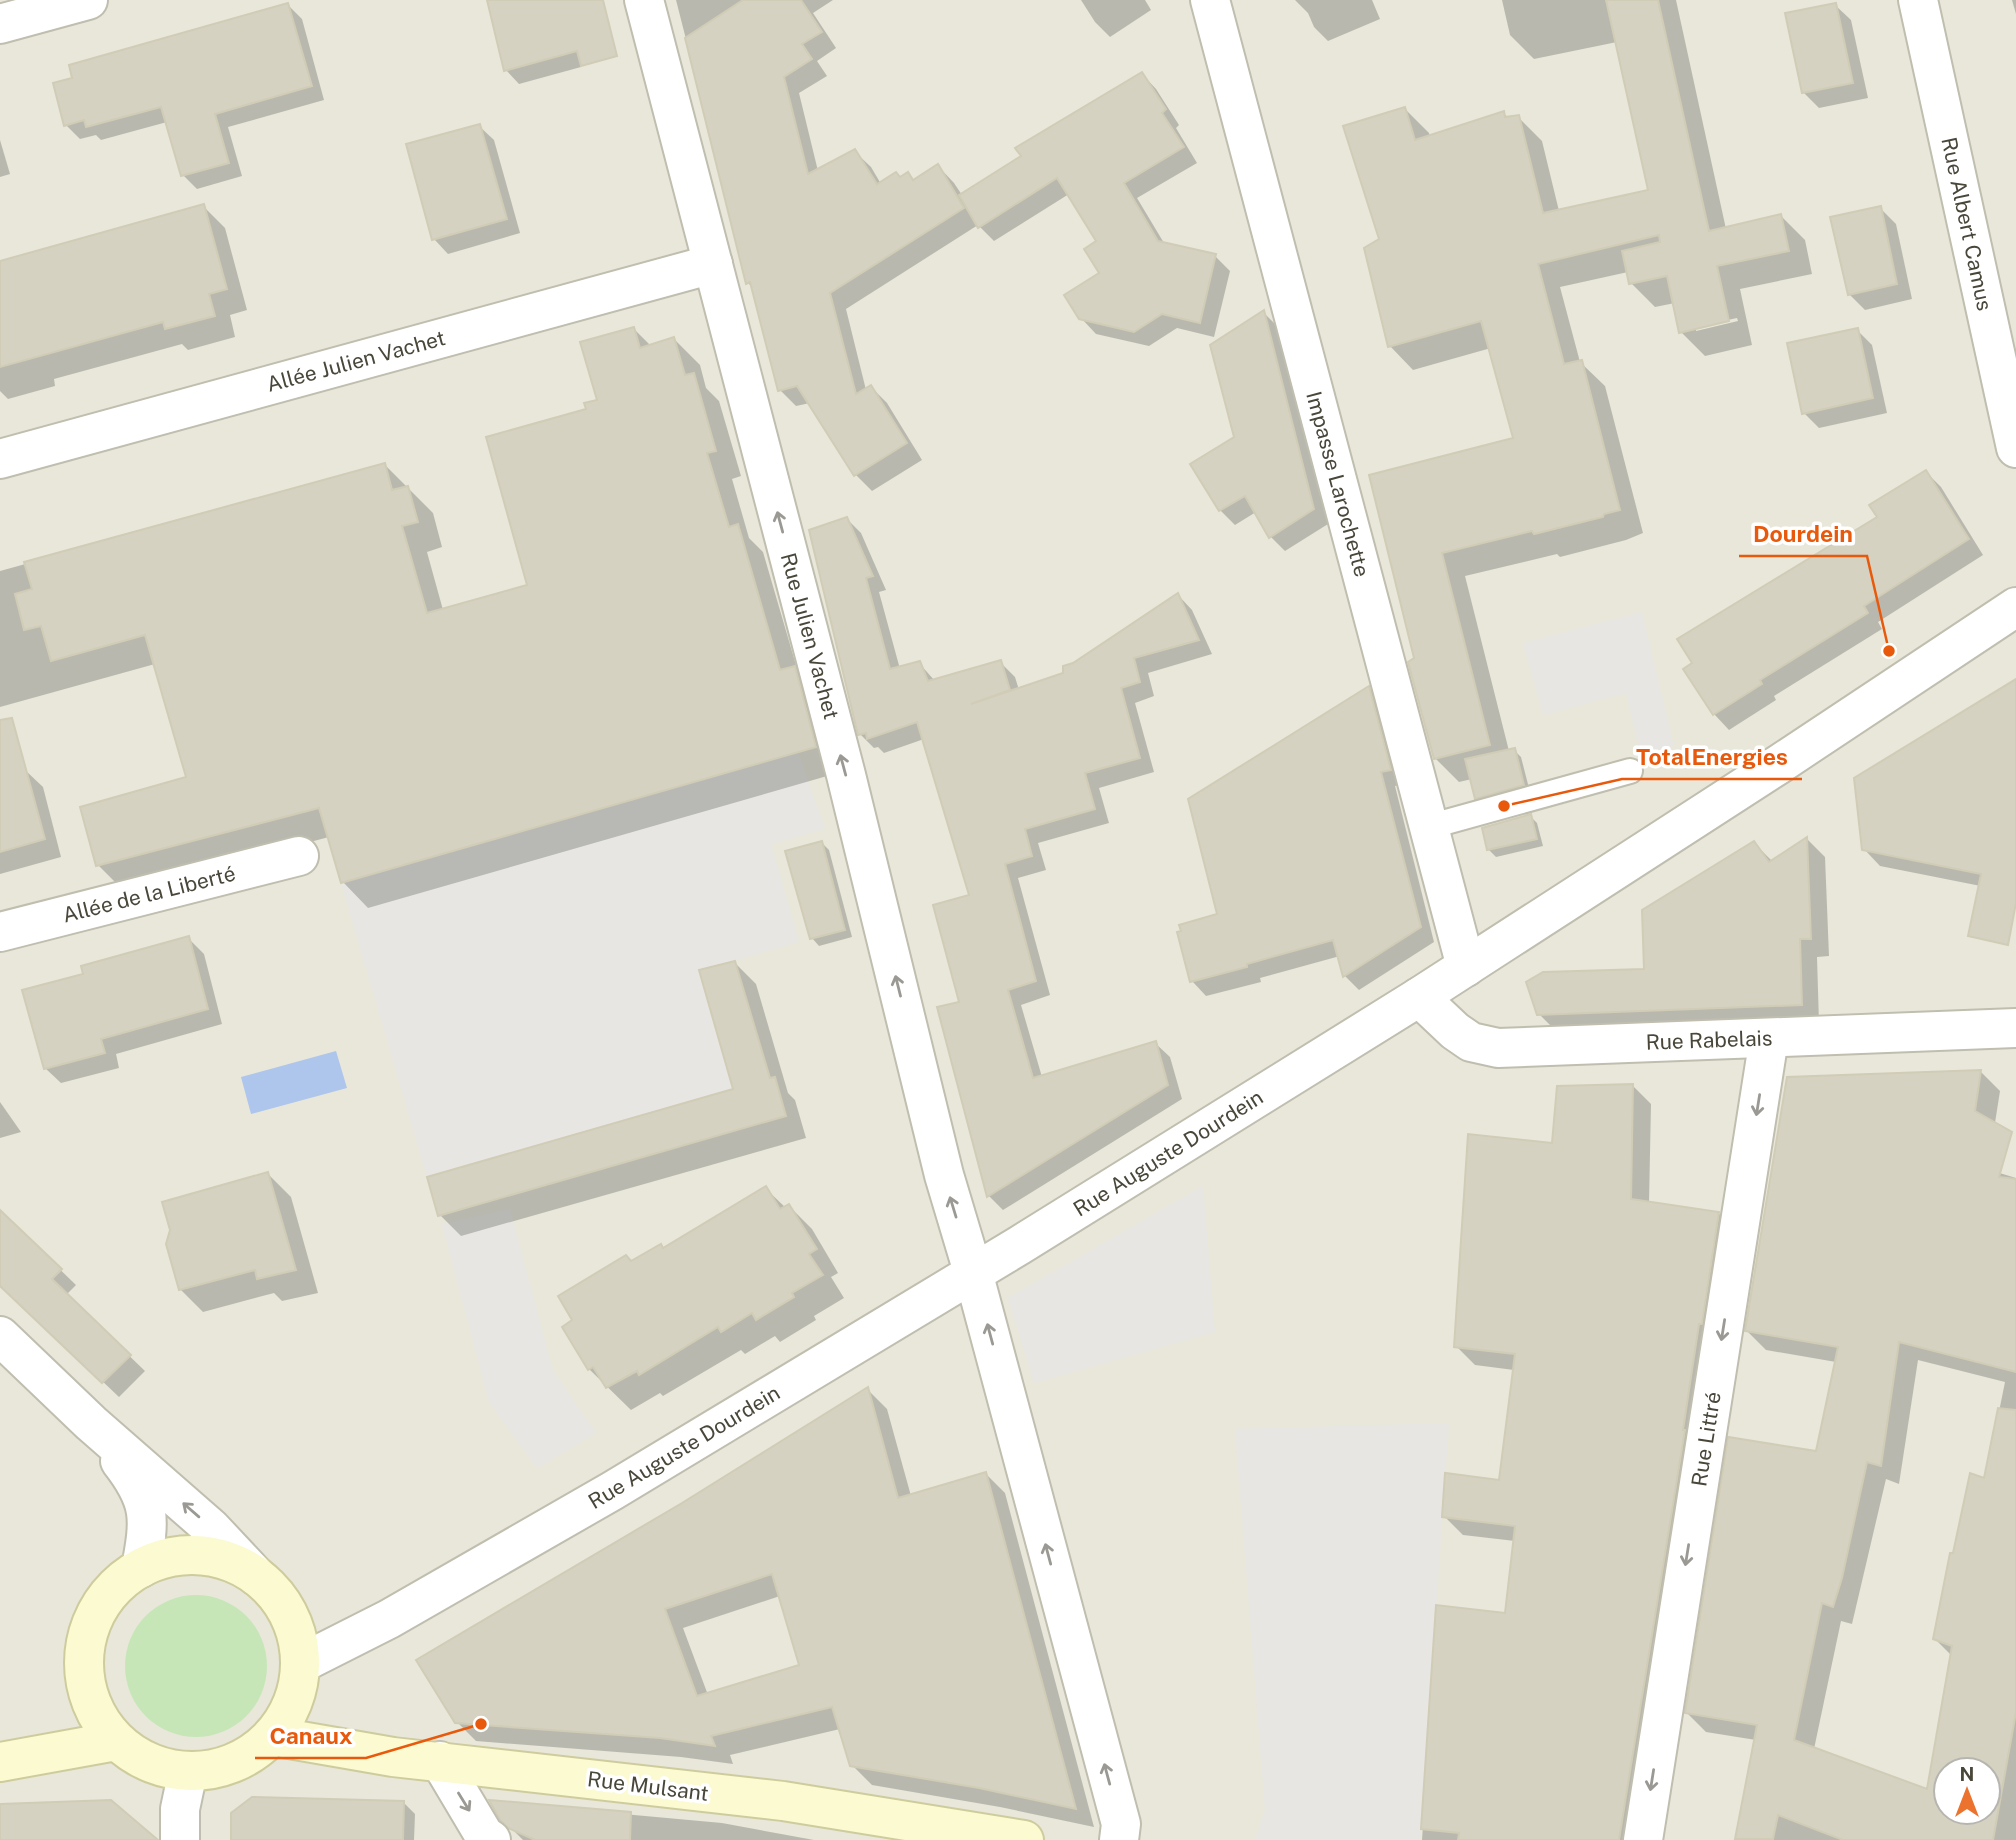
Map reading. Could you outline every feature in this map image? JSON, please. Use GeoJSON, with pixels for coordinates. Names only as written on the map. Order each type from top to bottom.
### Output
{"type":"FeatureCollection","features":[{"type":"Feature","properties":{"kind":"main road"},"geometry":{"type":"LineString","coordinates":[[189,1554],[225,1560],[256,1576],[277,1596],[290,1618],[300,1664],[296,1701],[272,1736],[242,1758],[207,1770],[188,1771],[142,1760],[116,1741],[99,1720],[88,1694],[83,1668],[85,1639],[101,1603],[126,1576],[157,1560],[189,1554]]}},
{"type":"Feature","properties":{"kind":"main road","name":"Rue Mulsant"},"geometry":{"type":"LineString","coordinates":[[272,1736],[393,1757],[783,1801],[1024,1840]]}},
{"type":"Feature","properties":{"kind":"main road"},"geometry":{"type":"LineString","coordinates":[[0,1762],[116,1741]]}},
{"type":"Feature","properties":{"kind":"street"},"geometry":{"type":"LineString","coordinates":[[0,24],[88,0]]}},
{"type":"Feature","properties":{"kind":"street","name":"Rue Julien Vachet"},"geometry":{"type":"LineString","coordinates":[[644,0],[846,775],[944,1175],[973,1272],[1121,1824],[1119,1840]]}},
{"type":"Feature","properties":{"kind":"street","name":"Impasse Larochette"},"geometry":{"type":"LineString","coordinates":[[1210,0],[1466,967]]}},
{"type":"Feature","properties":{"kind":"street","name":"Rue Albert Camus"},"geometry":{"type":"LineString","coordinates":[[1917,0],[2016,448]]}},
{"type":"Feature","properties":{"kind":"street","name":"Allée Julien Vachet"},"geometry":{"type":"LineString","coordinates":[[0,459],[713,264]]}},
{"type":"Feature","properties":{"kind":"street","name":"Rue Auguste Dourdein"},"geometry":{"type":"LineString","coordinates":[[300,1664],[389,1619],[601,1498],[973,1272],[1419,997],[1778,765],[2016,607]]}},
{"type":"Feature","properties":{"kind":"street","name":"Allée de la Liberté"},"geometry":{"type":"LineString","coordinates":[[0,932],[299,856]]}},
{"type":"Feature","properties":{"kind":"street","name":"Rue Rabelais"},"geometry":{"type":"LineString","coordinates":[[1419,997],[1455,1031],[1472,1042],[1498,1048],[2016,1028]]}},
{"type":"Feature","properties":{"kind":"street","name":"Rue Littré"},"geometry":{"type":"LineString","coordinates":[[1643,1840],[1769,1038]]}},
{"type":"Feature","properties":{"kind":"street"},"geometry":{"type":"LineString","coordinates":[[0,1336],[91,1423],[211,1528],[256,1576]]}},
{"type":"Feature","properties":{"kind":"street"},"geometry":{"type":"LineString","coordinates":[[91,1423],[138,1484],[144,1498],[148,1532],[141,1568]]}},
{"type":"Feature","properties":{"kind":"street"},"geometry":{"type":"LineString","coordinates":[[440,1761],[484,1835],[491,1840]]}},
{"type":"Feature","properties":{"kind":"street"},"geometry":{"type":"LineString","coordinates":[[180,1840],[180,1809],[188,1771]]}},
{"type":"Feature","properties":{"kind":"lane"},"geometry":{"type":"LineString","coordinates":[[1428,827],[1630,771]]}},
{"type":"Feature","properties":{"kind":"shaded area"},"geometry":{"type":"Polygon","coordinates":[[[0,0],[2016,0],[2016,1840],[0,1840],[0,0]]]}},
{"type":"Feature","properties":{"kind":"shaded area"},"geometry":{"type":"Polygon","coordinates":[[[1642,612],[1674,747],[1641,756],[1626,693],[1543,715],[1523,643],[1642,612]]]}},
{"type":"Feature","properties":{"kind":"shaded area"},"geometry":{"type":"Polygon","coordinates":[[[798,752],[825,829],[771,844],[799,942],[699,971],[733,1089],[427,1177],[341,883],[798,752]]]}},
{"type":"Feature","properties":{"kind":"shaded area"},"geometry":{"type":"Polygon","coordinates":[[[1203,1186],[1215,1332],[1034,1383],[1008,1298],[1203,1186]]]}},
{"type":"Feature","properties":{"kind":"shaded area"},"geometry":{"type":"Polygon","coordinates":[[[510,1209],[553,1371],[596,1433],[537,1468],[489,1402],[442,1224],[510,1209]]]}},
{"type":"Feature","properties":{"kind":"shaded area"},"geometry":{"type":"Polygon","coordinates":[[[1449,1423],[1420,1840],[1255,1840],[1265,1810],[1235,1429],[1449,1423]]]}},
{"type":"Feature","properties":{"kind":"green space"},"geometry":{"type":"Polygon","coordinates":[[[196,1595],[223,1600],[246,1616],[262,1639],[267,1666],[262,1693],[246,1716],[223,1732],[196,1737],[169,1732],[146,1716],[130,1693],[125,1666],[130,1639],[146,1616],[169,1600],[196,1595]]]}},
{"type":"Feature","properties":{"kind":"water"},"geometry":{"type":"Polygon","coordinates":[[[336,1051],[347,1088],[251,1114],[241,1077],[336,1051]]]}},
{"type":"Feature","properties":{"kind":"building"},"geometry":{"type":"Polygon","coordinates":[[[487,0],[603,0],[617,56],[581,66],[577,51],[504,71],[487,0]]]}},
{"type":"Feature","properties":{"kind":"building"},"geometry":{"type":"Polygon","coordinates":[[[743,0],[801,0],[822,32],[802,44],[812,59],[784,77],[808,174],[855,149],[877,184],[896,172],[900,177],[908,172],[913,180],[938,164],[964,208],[830,293],[856,394],[871,385],[907,443],[854,476],[797,386],[778,391],[750,282],[746,284],[685,38],[743,0]]]}},
{"type":"Feature","properties":{"kind":"building"},"geometry":{"type":"Polygon","coordinates":[[[1606,0],[1658,0],[1709,231],[1781,214],[1789,251],[1717,266],[1729,321],[1679,333],[1667,276],[1629,284],[1622,251],[1660,242],[1659,235],[1538,264],[1564,364],[1582,360],[1620,510],[1604,514],[1603,517],[1534,534],[1532,531],[1442,553],[1490,745],[1434,759],[1408,662],[1414,658],[1369,475],[1513,438],[1481,321],[1388,347],[1364,248],[1379,239],[1343,126],[1405,107],[1415,140],[1504,111],[1505,117],[1519,115],[1543,213],[1648,190],[1606,0]]]}},
{"type":"Feature","properties":{"kind":"building"},"geometry":{"type":"Polygon","coordinates":[[[288,3],[312,86],[215,114],[229,163],[181,176],[161,107],[86,127],[84,120],[64,126],[53,83],[72,78],[69,65],[288,3]]]}},
{"type":"Feature","properties":{"kind":"building"},"geometry":{"type":"Polygon","coordinates":[[[1836,3],[1853,83],[1802,93],[1785,13],[1836,3]]]}},
{"type":"Feature","properties":{"kind":"building"},"geometry":{"type":"Polygon","coordinates":[[[1142,72],[1166,109],[1162,113],[1184,147],[1124,183],[1158,241],[1216,254],[1200,323],[1162,314],[1134,332],[1079,319],[1064,295],[1099,273],[1084,249],[1096,241],[1057,178],[978,228],[959,195],[1021,156],[1015,148],[1142,72]]]}},
{"type":"Feature","properties":{"kind":"building"},"geometry":{"type":"Polygon","coordinates":[[[480,124],[507,219],[432,240],[406,144],[480,124]]]}},
{"type":"Feature","properties":{"kind":"building"},"geometry":{"type":"Polygon","coordinates":[[[204,204],[227,289],[209,294],[215,316],[165,329],[163,322],[0,367],[0,261],[204,204]]]}},
{"type":"Feature","properties":{"kind":"building"},"geometry":{"type":"Polygon","coordinates":[[[1881,206],[1897,284],[1848,295],[1830,217],[1881,206]]]}},
{"type":"Feature","properties":{"kind":"building"},"geometry":{"type":"Polygon","coordinates":[[[1264,310],[1314,509],[1269,538],[1245,496],[1219,511],[1190,464],[1234,437],[1210,345],[1264,310]]]}},
{"type":"Feature","properties":{"kind":"building"},"geometry":{"type":"Polygon","coordinates":[[[634,327],[640,348],[674,337],[685,375],[694,373],[716,451],[707,453],[729,527],[738,524],[780,670],[795,666],[816,747],[341,883],[319,808],[96,866],[80,807],[186,777],[145,635],[51,661],[41,626],[24,630],[15,594],[32,589],[24,562],[385,463],[392,490],[408,486],[418,522],[402,526],[427,613],[527,585],[486,437],[586,409],[584,403],[597,400],[580,342],[634,327]]]}},
{"type":"Feature","properties":{"kind":"building"},"geometry":{"type":"Polygon","coordinates":[[[1858,328],[1873,398],[1802,414],[1787,343],[1858,328]]]}},
{"type":"Feature","properties":{"kind":"building"},"geometry":{"type":"Polygon","coordinates":[[[1926,470],[1969,539],[1864,606],[1868,613],[1760,680],[1762,684],[1713,715],[1683,669],[1692,663],[1677,639],[1877,517],[1869,505],[1926,470]]]}},
{"type":"Feature","properties":{"kind":"building"},"geometry":{"type":"Polygon","coordinates":[[[847,517],[873,576],[866,578],[890,669],[920,661],[928,681],[1001,660],[1010,690],[971,704],[1063,673],[1063,666],[1073,663],[1178,593],[1199,640],[1134,658],[1140,682],[1121,688],[1140,758],[1085,773],[1095,809],[1025,829],[1032,856],[1005,864],[1036,981],[1008,990],[1033,1078],[1156,1041],[1168,1085],[987,1197],[937,1007],[959,1002],[933,905],[969,895],[917,722],[867,739],[866,733],[858,735],[809,530],[847,517]]]}},
{"type":"Feature","properties":{"kind":"building"},"geometry":{"type":"Polygon","coordinates":[[[2016,679],[2016,903],[2008,945],[1968,936],[1981,874],[1862,850],[1854,778],[2016,679]]]}},
{"type":"Feature","properties":{"kind":"building"},"geometry":{"type":"Polygon","coordinates":[[[1369,686],[1391,770],[1381,772],[1421,927],[1343,977],[1333,940],[1190,982],[1177,932],[1181,931],[1179,925],[1217,914],[1188,799],[1369,686]]]}},
{"type":"Feature","properties":{"kind":"building"},"geometry":{"type":"Polygon","coordinates":[[[12,718],[45,839],[0,852],[0,720],[12,718]]]}},
{"type":"Feature","properties":{"kind":"building"},"geometry":{"type":"Polygon","coordinates":[[[1515,748],[1524,785],[1475,799],[1465,759],[1515,748]]]}},
{"type":"Feature","properties":{"kind":"building"},"geometry":{"type":"Polygon","coordinates":[[[1531,814],[1537,839],[1487,850],[1482,828],[1531,814]]]}},
{"type":"Feature","properties":{"kind":"building"},"geometry":{"type":"Polygon","coordinates":[[[1807,837],[1811,939],[1800,939],[1802,1005],[1537,1015],[1526,982],[1543,972],[1644,969],[1642,910],[1754,841],[1769,862],[1807,837]]]}},
{"type":"Feature","properties":{"kind":"building"},"geometry":{"type":"Polygon","coordinates":[[[822,841],[845,930],[810,939],[785,851],[822,841]]]}},
{"type":"Feature","properties":{"kind":"building"},"geometry":{"type":"Polygon","coordinates":[[[189,936],[208,1009],[101,1039],[105,1053],[44,1069],[22,990],[83,974],[81,966],[189,936]]]}},
{"type":"Feature","properties":{"kind":"building"},"geometry":{"type":"Polygon","coordinates":[[[735,961],[770,1078],[775,1077],[786,1116],[438,1216],[427,1177],[733,1089],[699,970],[735,961]]]}},
{"type":"Feature","properties":{"kind":"building"},"geometry":{"type":"Polygon","coordinates":[[[1981,1070],[1975,1111],[2012,1132],[1999,1177],[2016,1179],[2016,1372],[1899,1342],[1881,1466],[1867,1462],[1842,1578],[1833,1607],[1822,1603],[1794,1740],[1927,1789],[1932,1760],[1932,1826],[1996,1826],[1993,1840],[1843,1840],[1778,1815],[1773,1839],[1735,1839],[1757,1725],[1685,1713],[1728,1437],[1816,1451],[1838,1347],[1745,1331],[1787,1077],[1981,1070]]]}},
{"type":"Feature","properties":{"kind":"building"},"geometry":{"type":"Polygon","coordinates":[[[1633,1084],[1631,1199],[1719,1212],[1702,1324],[1699,1324],[1685,1430],[1619,1840],[1458,1840],[1459,1833],[1421,1829],[1436,1605],[1505,1613],[1515,1526],[1442,1517],[1445,1473],[1499,1480],[1515,1354],[1454,1347],[1468,1134],[1552,1143],[1557,1086],[1633,1084]]]}},
{"type":"Feature","properties":{"kind":"building"},"geometry":{"type":"Polygon","coordinates":[[[268,1172],[296,1270],[257,1279],[255,1270],[179,1290],[166,1244],[170,1230],[162,1202],[268,1172]]]}},
{"type":"Feature","properties":{"kind":"building"},"geometry":{"type":"Polygon","coordinates":[[[766,1186],[780,1209],[789,1204],[817,1249],[809,1254],[823,1275],[792,1293],[794,1297],[756,1320],[752,1313],[721,1332],[718,1327],[639,1375],[637,1371],[606,1388],[593,1367],[588,1370],[562,1327],[572,1320],[558,1296],[626,1255],[631,1261],[661,1244],[663,1248],[766,1186]]]}},
{"type":"Feature","properties":{"kind":"building"},"geometry":{"type":"Polygon","coordinates":[[[0,1210],[62,1269],[52,1279],[131,1355],[102,1383],[0,1286],[0,1210]]]}},
{"type":"Feature","properties":{"kind":"building"},"geometry":{"type":"Polygon","coordinates":[[[868,1387],[898,1498],[986,1472],[1076,1809],[979,1788],[850,1766],[832,1707],[711,1736],[715,1746],[660,1738],[455,1723],[416,1660],[682,1503],[868,1387]],[[772,1574],[665,1609],[697,1696],[799,1665],[772,1574]]]}},
{"type":"Feature","properties":{"kind":"building"},"geometry":{"type":"Polygon","coordinates":[[[1998,1408],[2016,1410],[2016,1712],[2002,1790],[2002,1756],[1933,1756],[1952,1646],[1933,1639],[1950,1553],[1953,1553],[1970,1473],[1984,1478],[1998,1408]]]}},
{"type":"Feature","properties":{"kind":"building"},"geometry":{"type":"Polygon","coordinates":[[[252,1797],[404,1801],[403,1840],[231,1840],[231,1813],[252,1797]]]}},
{"type":"Feature","properties":{"kind":"building"},"geometry":{"type":"Polygon","coordinates":[[[111,1800],[158,1840],[0,1840],[0,1804],[111,1800]]]}},
{"type":"Feature","properties":{"kind":"building"},"geometry":{"type":"Polygon","coordinates":[[[489,1800],[631,1812],[630,1840],[535,1840],[508,1828],[500,1820],[489,1800]]]}},
{"type":"Feature","properties":{"kind":"place","name":"Dourdein"},"geometry":{"type":"Point","coordinates":[1889,651]}},
{"type":"Feature","properties":{"kind":"place","name":"TotalEnergies"},"geometry":{"type":"Point","coordinates":[1504,806]}},
{"type":"Feature","properties":{"kind":"place","name":"Canaux"},"geometry":{"type":"Point","coordinates":[481,1724]}}]}
